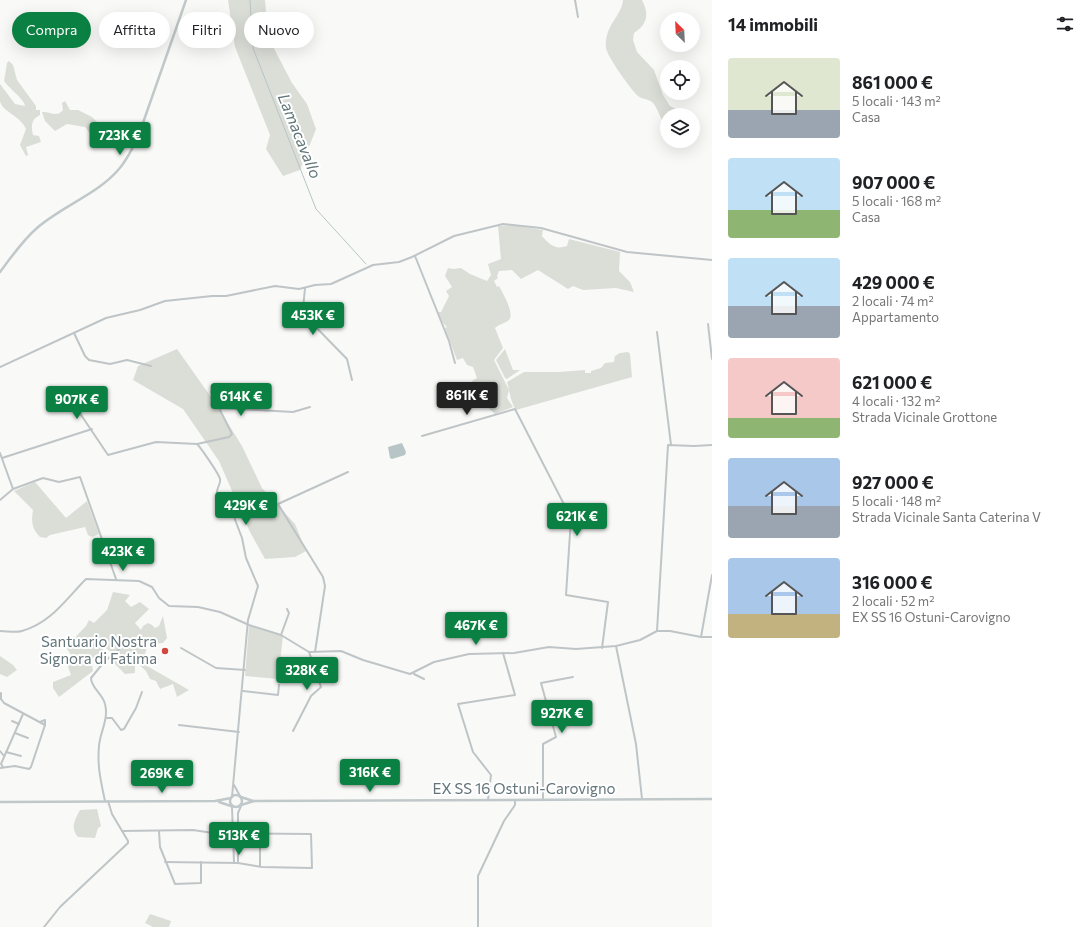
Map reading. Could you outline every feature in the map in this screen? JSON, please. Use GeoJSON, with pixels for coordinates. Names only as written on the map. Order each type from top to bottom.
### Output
{"type":"FeatureCollection","features":[{"type":"Feature","properties":{"kind":"main road"},"geometry":{"type":"LineString","coordinates":[[0,272],[19,245],[38,227],[104,183],[119,170],[128,158],[137,140],[186,0]]}},
{"type":"Feature","properties":{"kind":"main road"},"geometry":{"type":"LineString","coordinates":[[0,802],[215,801],[236,795],[254,801]]}},
{"type":"Feature","properties":{"kind":"main road"},"geometry":{"type":"LineString","coordinates":[[240,796],[242,800],[241,806]]}},
{"type":"Feature","properties":{"kind":"main road"},"geometry":{"type":"LineString","coordinates":[[231,797],[230,803],[232,806]]}},
{"type":"Feature","properties":{"kind":"main road","name":"EX SS 16 Ostuni-Carovigno"},"geometry":{"type":"LineString","coordinates":[[254,801],[712,799]]}},
{"type":"Feature","properties":{"kind":"main road"},"geometry":{"type":"LineString","coordinates":[[215,801],[237,808],[254,801]]}},
{"type":"Feature","properties":{"kind":"street"},"geometry":{"type":"LineString","coordinates":[[575,0],[578,17]]}},
{"type":"Feature","properties":{"kind":"street"},"geometry":{"type":"LineString","coordinates":[[0,367],[106,318],[140,310],[165,301],[226,296],[275,286],[305,288],[315,285],[330,284],[373,265],[399,262],[415,256],[454,236],[480,228],[503,224],[541,228],[627,252],[712,260]]}},
{"type":"Feature","properties":{"kind":"street"},"geometry":{"type":"LineString","coordinates":[[415,256],[444,331],[450,341],[455,362]]}},
{"type":"Feature","properties":{"kind":"street"},"geometry":{"type":"LineString","coordinates":[[305,288],[302,319],[305,316],[347,359],[352,380]]}},
{"type":"Feature","properties":{"kind":"street"},"geometry":{"type":"LineString","coordinates":[[708,324],[712,358]]}},
{"type":"Feature","properties":{"kind":"street"},"geometry":{"type":"LineString","coordinates":[[657,332],[671,445]]}},
{"type":"Feature","properties":{"kind":"street"},"geometry":{"type":"LineString","coordinates":[[74,333],[85,356],[89,360],[110,364],[132,361],[151,366]]}},
{"type":"Feature","properties":{"kind":"street"},"geometry":{"type":"LineString","coordinates":[[73,403],[92,429],[108,455],[156,442],[197,444],[201,442],[217,441],[231,436],[230,428],[220,410],[221,408],[211,392]]}},
{"type":"Feature","properties":{"kind":"street"},"geometry":{"type":"LineString","coordinates":[[221,408],[293,412],[310,407]]}},
{"type":"Feature","properties":{"kind":"street"},"geometry":{"type":"LineString","coordinates":[[422,436],[515,409],[571,518],[566,595],[608,602],[602,648]]}},
{"type":"Feature","properties":{"kind":"street"},"geometry":{"type":"LineString","coordinates":[[2,458],[92,429]]}},
{"type":"Feature","properties":{"kind":"street"},"geometry":{"type":"LineString","coordinates":[[197,444],[212,464],[220,478],[217,492],[231,509],[242,538],[246,558],[258,585],[249,616],[234,784],[231,797]]}},
{"type":"Feature","properties":{"kind":"street"},"geometry":{"type":"LineString","coordinates":[[657,631],[668,445],[712,445]]}},
{"type":"Feature","properties":{"kind":"street"},"geometry":{"type":"LineString","coordinates":[[0,453],[13,489]]}},
{"type":"Feature","properties":{"kind":"street"},"geometry":{"type":"LineString","coordinates":[[315,652],[325,586],[323,577],[278,504],[348,472]]}},
{"type":"Feature","properties":{"kind":"street"},"geometry":{"type":"LineString","coordinates":[[0,500],[13,489],[43,478],[59,482],[80,477],[116,579]]}},
{"type":"Feature","properties":{"kind":"street"},"geometry":{"type":"LineString","coordinates":[[700,637],[712,576]]}},
{"type":"Feature","properties":{"kind":"street"},"geometry":{"type":"LineString","coordinates":[[0,631],[21,631],[48,619],[70,598],[86,579],[139,581],[152,587],[159,598],[169,606],[205,609],[220,612],[282,635],[309,652],[341,651],[363,660],[414,674],[424,679]]}},
{"type":"Feature","properties":{"kind":"street"},"geometry":{"type":"LineString","coordinates":[[282,635],[289,613],[287,610]]}},
{"type":"Feature","properties":{"kind":"street"},"geometry":{"type":"LineString","coordinates":[[414,674],[421,667],[469,654],[503,653],[549,648],[602,648],[640,640],[657,631],[670,631],[700,637],[712,637]]}},
{"type":"Feature","properties":{"kind":"street"},"geometry":{"type":"LineString","coordinates":[[44,927],[60,907],[128,842],[112,814],[98,767],[99,745],[106,718],[105,704],[92,684],[91,678],[104,662],[125,644]]}},
{"type":"Feature","properties":{"kind":"street"},"geometry":{"type":"LineString","coordinates":[[616,646],[636,744],[642,799]]}},
{"type":"Feature","properties":{"kind":"street"},"geometry":{"type":"LineString","coordinates":[[181,648],[216,668],[245,670]]}},
{"type":"Feature","properties":{"kind":"street"},"geometry":{"type":"LineString","coordinates":[[293,731],[312,696],[321,687],[309,652]]}},
{"type":"Feature","properties":{"kind":"street"},"geometry":{"type":"LineString","coordinates":[[488,800],[491,775],[473,753],[458,704],[514,695],[503,653]]}},
{"type":"Feature","properties":{"kind":"street"},"geometry":{"type":"LineString","coordinates":[[544,800],[543,744],[556,737],[541,683],[573,676]]}},
{"type":"Feature","properties":{"kind":"street"},"geometry":{"type":"LineString","coordinates":[[243,691],[278,695],[280,685]]}},
{"type":"Feature","properties":{"kind":"street"},"geometry":{"type":"LineString","coordinates":[[106,718],[112,718],[121,730],[124,729],[136,708],[142,692]]}},
{"type":"Feature","properties":{"kind":"street"},"geometry":{"type":"LineString","coordinates":[[1,693],[0,699],[4,703],[45,724],[30,767],[1,768],[0,765],[24,714]]}},
{"type":"Feature","properties":{"kind":"street"},"geometry":{"type":"LineString","coordinates":[[12,721],[19,724]]}},
{"type":"Feature","properties":{"kind":"street"},"geometry":{"type":"LineString","coordinates":[[179,725],[239,732]]}},
{"type":"Feature","properties":{"kind":"street"},"geometry":{"type":"LineString","coordinates":[[15,733],[28,738]]}},
{"type":"Feature","properties":{"kind":"street"},"geometry":{"type":"LineString","coordinates":[[0,751],[4,756]]}},
{"type":"Feature","properties":{"kind":"street"},"geometry":{"type":"LineString","coordinates":[[6,752],[21,756]]}},
{"type":"Feature","properties":{"kind":"street"},"geometry":{"type":"LineString","coordinates":[[234,784],[240,796]]}},
{"type":"Feature","properties":{"kind":"street"},"geometry":{"type":"LineString","coordinates":[[478,927],[478,876],[504,821],[516,805],[515,800]]}},
{"type":"Feature","properties":{"kind":"street"},"geometry":{"type":"LineString","coordinates":[[232,806],[234,863]]}},
{"type":"Feature","properties":{"kind":"street"},"geometry":{"type":"LineString","coordinates":[[238,863],[238,813],[241,806]]}},
{"type":"Feature","properties":{"kind":"street"},"geometry":{"type":"LineString","coordinates":[[122,831],[193,830],[233,834],[311,834],[312,868],[260,867],[238,863],[165,862]]}},
{"type":"Feature","properties":{"kind":"street"},"geometry":{"type":"LineString","coordinates":[[159,831],[160,847],[175,884],[201,883],[201,862]]}},
{"type":"Feature","properties":{"kind":"street"},"geometry":{"type":"LineString","coordinates":[[260,834],[260,867]]}},
{"type":"Feature","properties":{"kind":"shaded area"},"geometry":{"type":"Polygon","coordinates":[[[228,0],[265,0],[266,12],[244,12],[244,48],[274,48],[292,83],[307,104],[316,129],[300,170],[283,176],[266,149],[270,135],[235,48],[236,12],[230,12],[228,0]]]}},
{"type":"Feature","properties":{"kind":"shaded area"},"geometry":{"type":"Polygon","coordinates":[[[623,0],[642,0],[646,10],[645,22],[639,30],[634,33],[633,40],[637,52],[654,70],[660,87],[660,100],[666,100],[670,106],[674,108],[660,108],[660,115],[654,104],[638,96],[630,87],[607,52],[606,40],[608,33],[622,6],[623,0]]]}},
{"type":"Feature","properties":{"kind":"shaded area"},"geometry":{"type":"Polygon","coordinates":[[[9,61],[13,65],[17,80],[36,106],[36,110],[40,110],[40,115],[32,123],[32,129],[33,135],[39,136],[41,142],[26,147],[28,155],[26,156],[20,145],[26,129],[20,120],[1,105],[0,101],[0,84],[15,104],[25,106],[4,81],[7,63],[9,61]]]}},
{"type":"Feature","properties":{"kind":"shaded area"},"geometry":{"type":"Polygon","coordinates":[[[65,101],[70,110],[78,110],[92,117],[103,128],[104,131],[99,134],[97,142],[85,127],[67,124],[55,131],[45,121],[42,112],[58,114],[63,110],[62,103],[65,101]]]}},
{"type":"Feature","properties":{"kind":"shaded area"},"geometry":{"type":"Polygon","coordinates":[[[512,225],[543,230],[542,236],[550,244],[556,247],[567,246],[569,239],[620,252],[619,271],[630,282],[634,292],[616,288],[583,290],[573,286],[568,289],[538,270],[521,279],[512,270],[499,271],[497,276],[498,278],[494,281],[497,287],[499,286],[505,298],[509,308],[510,317],[508,321],[498,325],[495,328],[503,348],[494,360],[509,390],[507,398],[513,407],[495,414],[483,403],[472,381],[477,378],[473,367],[467,365],[463,358],[457,360],[445,328],[447,327],[442,322],[438,312],[441,312],[449,296],[446,291],[452,287],[445,276],[448,268],[461,268],[470,274],[487,281],[491,275],[488,264],[501,259],[498,226],[512,225]]]}},
{"type":"Feature","properties":{"kind":"shaded area"},"geometry":{"type":"Polygon","coordinates":[[[177,349],[216,404],[242,446],[262,488],[295,524],[306,551],[295,557],[265,559],[250,532],[219,461],[183,409],[133,380],[138,366],[177,349]]]}},
{"type":"Feature","properties":{"kind":"shaded area"},"geometry":{"type":"Polygon","coordinates":[[[505,349],[513,370],[520,370],[507,379],[505,378],[496,360],[505,349]]]}},
{"type":"Feature","properties":{"kind":"shaded area"},"geometry":{"type":"Polygon","coordinates":[[[628,352],[630,354],[632,377],[516,410],[514,406],[507,382],[524,372],[585,370],[585,373],[591,373],[591,371],[601,368],[605,363],[614,362],[615,356],[620,353],[628,352]]]}},
{"type":"Feature","properties":{"kind":"shaded area"},"geometry":{"type":"Polygon","coordinates":[[[402,443],[406,452],[405,455],[392,459],[390,458],[388,447],[402,443]]]}},
{"type":"Feature","properties":{"kind":"shaded area"},"geometry":{"type":"Polygon","coordinates":[[[35,482],[66,518],[87,501],[99,534],[92,537],[88,535],[85,527],[50,535],[46,538],[40,537],[35,531],[33,525],[33,510],[14,491],[35,482]]]}},
{"type":"Feature","properties":{"kind":"shaded area"},"geometry":{"type":"Polygon","coordinates":[[[113,592],[130,595],[125,601],[131,607],[140,602],[149,609],[135,623],[141,630],[143,626],[148,623],[155,628],[159,626],[163,616],[167,638],[163,643],[152,644],[147,647],[145,654],[147,666],[189,690],[177,697],[173,684],[160,689],[156,681],[150,679],[146,671],[135,661],[135,673],[125,674],[114,663],[112,657],[114,655],[105,647],[98,656],[91,659],[93,671],[59,697],[53,688],[53,682],[71,675],[66,661],[71,655],[66,647],[86,626],[89,620],[94,623],[107,610],[113,592]]]}},
{"type":"Feature","properties":{"kind":"shaded area"},"geometry":{"type":"Polygon","coordinates":[[[249,625],[283,636],[278,679],[245,676],[249,625]]]}},
{"type":"Feature","properties":{"kind":"shaded area"},"geometry":{"type":"Polygon","coordinates":[[[0,656],[13,665],[17,670],[7,677],[0,674],[0,656]]]}},
{"type":"Feature","properties":{"kind":"shaded area"},"geometry":{"type":"Polygon","coordinates":[[[97,809],[101,826],[98,828],[95,838],[78,837],[74,827],[75,820],[80,810],[97,809]]]}},
{"type":"Feature","properties":{"kind":"shaded area"},"geometry":{"type":"Polygon","coordinates":[[[150,914],[171,921],[169,927],[153,927],[145,923],[150,914]]]}},
{"type":"Feature","properties":{"kind":"waterway","name":"Lamacavallo"},"geometry":{"type":"LineString","coordinates":[[250,0],[253,48],[316,209],[366,264]]}},
{"type":"Feature","properties":{"kind":"place","name":"Santuario Nostra Signora di Fatima"},"geometry":{"type":"Point","coordinates":[165,651]}}]}
